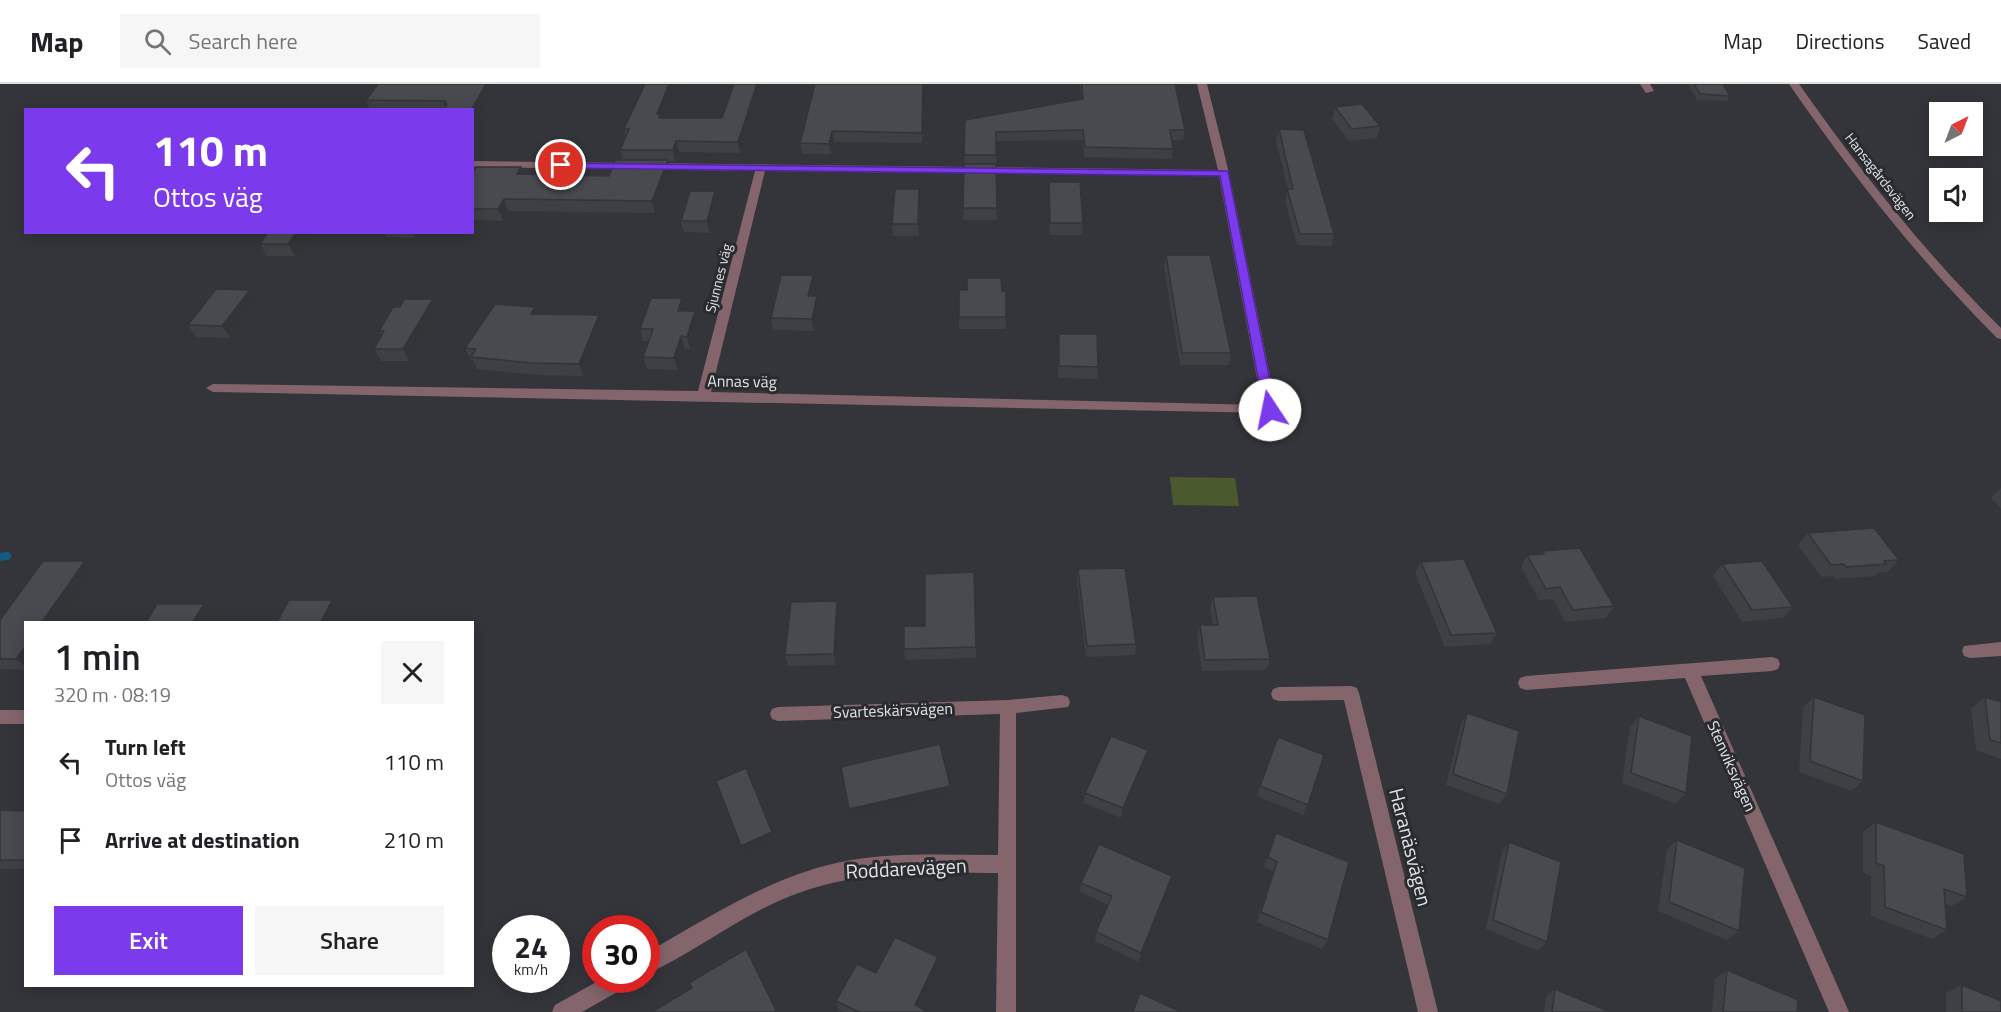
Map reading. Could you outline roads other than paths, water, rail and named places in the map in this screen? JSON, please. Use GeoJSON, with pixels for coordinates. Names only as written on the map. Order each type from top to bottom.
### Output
{"type":"FeatureCollection","features":[{"type":"Feature","properties":{"kind":"street"},"geometry":{"type":"LineString","coordinates":[[474,164],[1224,173],[1202,84]]}},
{"type":"Feature","properties":{"kind":"street","name":"Hansagårdsvägen"},"geometry":{"type":"LineString","coordinates":[[1794,84],[1873,193],[1966,301],[2001,335]]}},
{"type":"Feature","properties":{"kind":"street","name":"Sjunnes väg"},"geometry":{"type":"LineString","coordinates":[[703,396],[761,167]]}},
{"type":"Feature","properties":{"kind":"street","name":"Annas väg"},"geometry":{"type":"LineString","coordinates":[[213,388],[703,396],[1270,410],[1224,173]]}},
{"type":"Feature","properties":{"kind":"street"},"geometry":{"type":"LineString","coordinates":[[1970,651],[2001,649]]}},
{"type":"Feature","properties":{"kind":"street"},"geometry":{"type":"LineString","coordinates":[[1526,683],[1772,664]]}},
{"type":"Feature","properties":{"kind":"street","name":"Stenviksvägen"},"geometry":{"type":"LineString","coordinates":[[1690,671],[1839,1012]]}},
{"type":"Feature","properties":{"kind":"street","name":"Haranäsvägen"},"geometry":{"type":"LineString","coordinates":[[1279,694],[1351,693],[1428,1012]]}},
{"type":"Feature","properties":{"kind":"street","name":"Svarteskärsvägen"},"geometry":{"type":"LineString","coordinates":[[778,714],[1008,707],[1062,702]]}},
{"type":"Feature","properties":{"kind":"street"},"geometry":{"type":"LineString","coordinates":[[1006,1012],[1008,707]]}},
{"type":"Feature","properties":{"kind":"street"},"geometry":{"type":"LineString","coordinates":[[0,717],[24,717]]}},
{"type":"Feature","properties":{"kind":"street","name":"Roddarevägen"},"geometry":{"type":"LineString","coordinates":[[660,956],[776,891],[831,873],[885,866],[1007,864]]}},
{"type":"Feature","properties":{"kind":"street"},"geometry":{"type":"LineString","coordinates":[[570,1010],[598,993]]}},
{"type":"Feature","properties":{"kind":"waterway"},"geometry":{"type":"LineString","coordinates":[[0,557],[7,556]]}}]}
